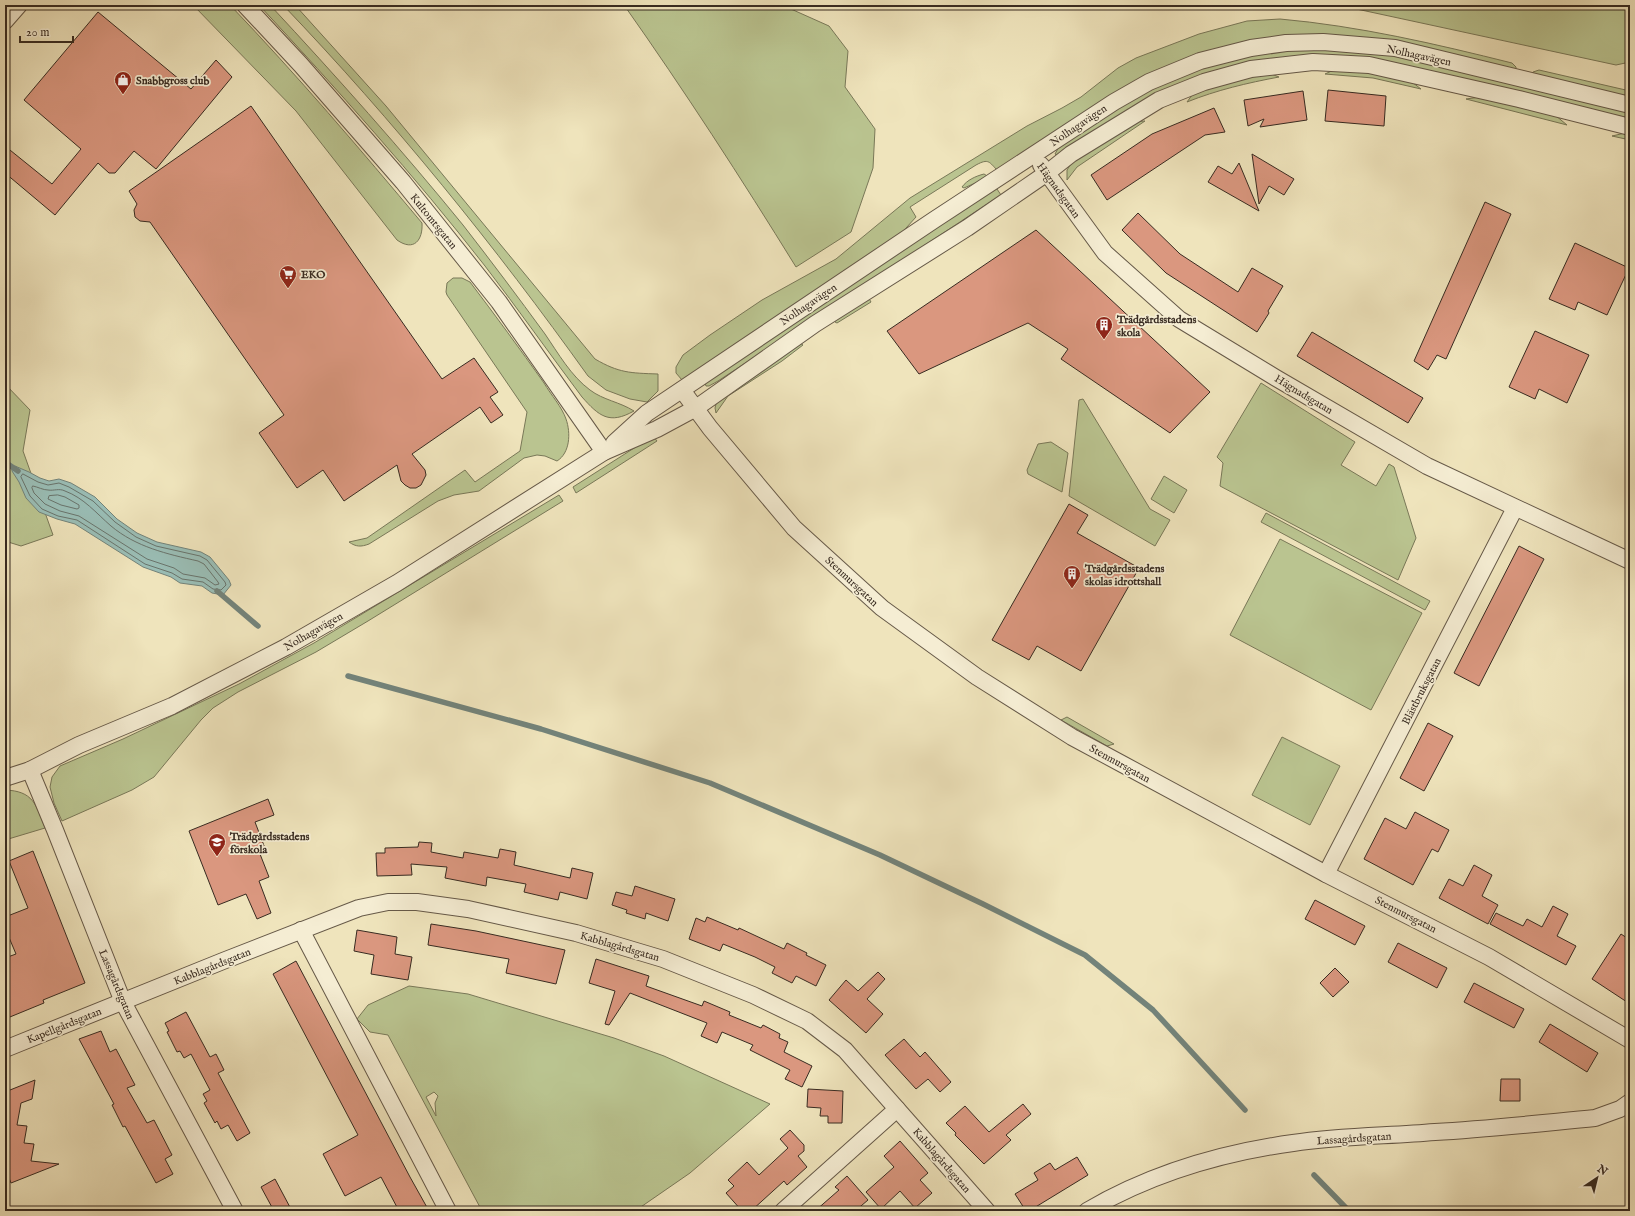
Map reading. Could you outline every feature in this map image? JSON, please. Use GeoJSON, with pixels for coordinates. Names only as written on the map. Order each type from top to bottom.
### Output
{"type":"FeatureCollection","features":[{"type":"Feature","properties":{"kind":"street"},"geometry":{"type":"LineString","coordinates":[[5,22],[19,5]]}},
{"type":"Feature","properties":{"kind":"street","name":"Kultomtsgatan"},"geometry":{"type":"LineString","coordinates":[[245,5],[301,65],[403,182],[494,295],[604,452]]}},
{"type":"Feature","properties":{"kind":"street","name":"Nolhagavägen"},"geometry":{"type":"LineString","coordinates":[[604,452],[647,413],[934,220],[1114,102],[1149,82],[1200,61],[1251,48],[1286,43],[1324,42],[1395,48],[1630,105]]}},
{"type":"Feature","properties":{"kind":"street","name":"Nolhagavägen"},"geometry":{"type":"LineString","coordinates":[[5,778],[30,770],[79,744],[172,706],[286,647],[397,583],[604,452],[657,429],[696,408],[815,324],[967,228],[1047,173],[1071,154],[1159,100],[1204,82],[1250,69],[1313,62],[1369,65],[1519,99],[1630,127]]}},
{"type":"Feature","properties":{"kind":"street","name":"Hägnadsgatan"},"geometry":{"type":"LineString","coordinates":[[1034,155],[1105,254],[1179,319],[1276,378],[1427,466],[1630,561]]}},
{"type":"Feature","properties":{"kind":"street","name":"Stenmursgatan"},"geometry":{"type":"LineString","coordinates":[[682,390],[710,428],[794,528],[882,608],[978,677],[1072,737],[1326,874],[1489,957],[1630,1040]]}},
{"type":"Feature","properties":{"kind":"street","name":"Blästbruksgatan"},"geometry":{"type":"LineString","coordinates":[[1326,874],[1515,508]]}},
{"type":"Feature","properties":{"kind":"street","name":"Lassagårdsgatan"},"geometry":{"type":"LineString","coordinates":[[30,770],[123,1002],[235,1211]]}},
{"type":"Feature","properties":{"kind":"street","name":"Kabblagårdsgatan"},"geometry":{"type":"LineString","coordinates":[[123,1002],[359,908],[388,902],[417,902],[468,909],[576,933],[663,959],[753,995],[807,1021],[845,1050],[987,1211]]}},
{"type":"Feature","properties":{"kind":"street"},"geometry":{"type":"LineString","coordinates":[[301,930],[448,1211]]}},
{"type":"Feature","properties":{"kind":"street","name":"Kapellgårdsgatan"},"geometry":{"type":"LineString","coordinates":[[5,1049],[123,1002]]}},
{"type":"Feature","properties":{"kind":"street","name":"Lassagårdsgatan"},"geometry":{"type":"LineString","coordinates":[[1087,1211],[1111,1197],[1152,1179],[1201,1162],[1245,1150],[1294,1142],[1435,1132],[1595,1118],[1620,1109],[1630,1102]]}},
{"type":"Feature","properties":{"kind":"street"},"geometry":{"type":"LineString","coordinates":[[783,1211],[897,1109]]}},
{"type":"Feature","properties":{"kind":"green space"},"geometry":{"type":"Polygon","coordinates":[[[193,5],[230,5],[255,31],[328,112],[422,223],[421,235],[416,242],[408,245],[397,240],[296,111],[193,5]]]}},
{"type":"Feature","properties":{"kind":"green space"},"geometry":{"type":"Polygon","coordinates":[[[259,5],[270,5],[393,141],[484,252],[545,334],[565,364],[577,378],[595,393],[634,411],[625,415],[611,418],[599,413],[588,404],[485,266],[431,199],[317,68],[259,5]]]}},
{"type":"Feature","properties":{"kind":"green space"},"geometry":{"type":"Polygon","coordinates":[[[283,5],[295,5],[386,106],[595,359],[618,370],[658,374],[658,391],[647,402],[630,399],[606,390],[588,376],[553,327],[442,185],[404,139],[283,5]]]}},
{"type":"Feature","properties":{"kind":"green space"},"geometry":{"type":"Polygon","coordinates":[[[624,5],[782,5],[829,26],[848,51],[845,87],[875,129],[873,168],[851,232],[796,267],[712,134],[624,5]]]}},
{"type":"Feature","properties":{"kind":"green space"},"geometry":{"type":"Polygon","coordinates":[[[1338,5],[1630,5],[1630,62],[1616,65],[1338,5]]]}},
{"type":"Feature","properties":{"kind":"green space"},"geometry":{"type":"Polygon","coordinates":[[[1280,19],[1339,26],[1455,49],[1512,63],[1516,67],[1516,72],[1397,43],[1220,50],[998,171],[991,163],[986,161],[976,165],[910,207],[916,217],[897,238],[682,380],[676,373],[676,367],[683,355],[710,335],[762,300],[836,259],[910,198],[1027,126],[1081,97],[1118,68],[1136,58],[1199,34],[1247,21],[1280,19]]]}},
{"type":"Feature","properties":{"kind":"green space"},"geometry":{"type":"Polygon","coordinates":[[[1289,48],[1395,54],[1630,112],[1630,121],[1391,63],[1248,63],[1058,156],[1055,154],[1060,145],[1143,91],[1210,63],[1289,48]]]}},
{"type":"Feature","properties":{"kind":"green space"},"geometry":{"type":"Polygon","coordinates":[[[1338,68],[1408,79],[1421,89],[1373,78],[1325,74],[1338,68]]]}},
{"type":"Feature","properties":{"kind":"green space"},"geometry":{"type":"Polygon","coordinates":[[[1539,70],[1630,91],[1630,100],[1531,76],[1533,72],[1539,70]]]}},
{"type":"Feature","properties":{"kind":"green space"},"geometry":{"type":"Polygon","coordinates":[[[1266,72],[1279,77],[1232,87],[1187,102],[1195,91],[1266,72]]]}},
{"type":"Feature","properties":{"kind":"green space"},"geometry":{"type":"Polygon","coordinates":[[[1480,97],[1555,115],[1567,125],[1466,99],[1480,97]]]}},
{"type":"Feature","properties":{"kind":"green space"},"geometry":{"type":"Polygon","coordinates":[[[1145,121],[1077,167],[1067,180],[1067,170],[1074,159],[1131,122],[1145,121]]]}},
{"type":"Feature","properties":{"kind":"green space"},"geometry":{"type":"Polygon","coordinates":[[[1625,133],[1630,134],[1630,140],[1612,136],[1625,133]]]}},
{"type":"Feature","properties":{"kind":"green space"},"geometry":{"type":"Polygon","coordinates":[[[984,174],[989,177],[964,188],[962,187],[966,182],[984,174]]]}},
{"type":"Feature","properties":{"kind":"green space"},"geometry":{"type":"Polygon","coordinates":[[[995,186],[1001,195],[718,381],[706,386],[705,383],[995,186]]]}},
{"type":"Feature","properties":{"kind":"green space"},"geometry":{"type":"Polygon","coordinates":[[[453,278],[462,278],[470,282],[544,383],[562,410],[568,424],[569,436],[567,448],[565,453],[557,461],[545,456],[537,455],[524,458],[479,491],[454,495],[438,501],[369,544],[356,546],[349,542],[367,538],[465,470],[475,482],[520,451],[527,412],[447,295],[447,283],[453,278]]]}},
{"type":"Feature","properties":{"kind":"green space"},"geometry":{"type":"Polygon","coordinates":[[[867,295],[871,302],[837,323],[835,322],[835,319],[867,295]]]}},
{"type":"Feature","properties":{"kind":"green space"},"geometry":{"type":"Polygon","coordinates":[[[800,343],[803,345],[782,361],[728,396],[716,413],[715,408],[717,400],[800,343]]]}},
{"type":"Feature","properties":{"kind":"green space"},"geometry":{"type":"Polygon","coordinates":[[[1261,383],[1355,442],[1341,465],[1376,486],[1389,464],[1394,467],[1416,538],[1398,580],[1220,486],[1223,463],[1217,457],[1261,383]]]}},
{"type":"Feature","properties":{"kind":"green space"},"geometry":{"type":"Polygon","coordinates":[[[5,384],[30,410],[23,451],[53,535],[21,546],[5,541],[5,384]]]}},
{"type":"Feature","properties":{"kind":"green space"},"geometry":{"type":"Polygon","coordinates":[[[1083,399],[1150,509],[1170,520],[1155,546],[1069,496],[1079,400],[1083,399]]]}},
{"type":"Feature","properties":{"kind":"green space"},"geometry":{"type":"Polygon","coordinates":[[[653,436],[657,441],[576,493],[573,487],[653,436]]]}},
{"type":"Feature","properties":{"kind":"green space"},"geometry":{"type":"Polygon","coordinates":[[[1051,442],[1068,453],[1062,492],[1028,474],[1027,470],[1038,444],[1051,442]]]}},
{"type":"Feature","properties":{"kind":"green space"},"geometry":{"type":"Polygon","coordinates":[[[1164,476],[1187,490],[1174,513],[1151,499],[1164,476]]]}},
{"type":"Feature","properties":{"kind":"green space"},"geometry":{"type":"Polygon","coordinates":[[[559,495],[563,501],[316,652],[238,692],[213,708],[201,720],[154,777],[132,790],[62,821],[54,803],[50,787],[52,777],[60,766],[123,739],[239,684],[314,643],[559,495]]]}},
{"type":"Feature","properties":{"kind":"green space"},"geometry":{"type":"Polygon","coordinates":[[[1266,513],[1430,601],[1425,610],[1261,522],[1266,513]]]}},
{"type":"Feature","properties":{"kind":"green space"},"geometry":{"type":"Polygon","coordinates":[[[1280,539],[1422,613],[1371,710],[1230,635],[1280,539]]]}},
{"type":"Feature","properties":{"kind":"green space"},"geometry":{"type":"Polygon","coordinates":[[[1067,717],[1114,744],[1107,746],[1061,720],[1067,717]]]}},
{"type":"Feature","properties":{"kind":"green space"},"geometry":{"type":"Polygon","coordinates":[[[1282,737],[1340,766],[1310,825],[1252,795],[1282,737]]]}},
{"type":"Feature","properties":{"kind":"green space"},"geometry":{"type":"Polygon","coordinates":[[[5,790],[22,793],[28,796],[36,806],[45,828],[5,840],[5,790]]]}},
{"type":"Feature","properties":{"kind":"green space"},"geometry":{"type":"Polygon","coordinates":[[[409,986],[468,994],[614,1038],[664,1056],[770,1104],[690,1173],[635,1211],[482,1211],[388,1035],[370,1032],[357,1019],[368,1005],[409,986]],[[434,1092],[426,1097],[436,1116],[435,1103],[438,1096],[434,1092]]]}},
{"type":"Feature","properties":{"kind":"water"},"geometry":{"type":"Polygon","coordinates":[[[15,466],[49,481],[59,479],[71,483],[95,497],[117,519],[137,533],[157,542],[201,552],[210,557],[229,580],[231,585],[223,595],[212,593],[202,586],[180,583],[171,577],[143,567],[75,524],[39,512],[26,498],[12,471],[12,467],[15,466]]]}},
{"type":"Feature","properties":{"kind":"building","name":"Snabbgross club"},"geometry":{"type":"Polygon","coordinates":[[[98,12],[191,89],[216,60],[232,77],[156,169],[134,151],[115,173],[109,173],[98,163],[55,215],[5,173],[5,146],[52,184],[81,149],[24,100],[98,12]]]}},
{"type":"Feature","properties":{"kind":"building"},"geometry":{"type":"Polygon","coordinates":[[[1328,90],[1386,96],[1384,126],[1325,121],[1328,90]]]}},
{"type":"Feature","properties":{"kind":"building"},"geometry":{"type":"Polygon","coordinates":[[[1303,91],[1307,120],[1260,127],[1264,119],[1248,126],[1244,100],[1303,91]]]}},
{"type":"Feature","properties":{"kind":"building","name":"EKO"},"geometry":{"type":"Polygon","coordinates":[[[251,106],[442,379],[474,358],[498,392],[490,397],[503,415],[491,423],[480,407],[412,454],[425,470],[426,475],[421,485],[416,488],[410,488],[401,481],[397,465],[344,501],[323,470],[297,488],[259,433],[284,415],[150,222],[140,221],[135,217],[134,210],[137,204],[129,191],[251,106]]]}},
{"type":"Feature","properties":{"kind":"building"},"geometry":{"type":"Polygon","coordinates":[[[1214,108],[1225,132],[1205,135],[1107,200],[1091,175],[1152,134],[1214,108]]]}},
{"type":"Feature","properties":{"kind":"building"},"geometry":{"type":"Polygon","coordinates":[[[1252,154],[1294,179],[1284,195],[1269,186],[1259,204],[1252,154]]]}},
{"type":"Feature","properties":{"kind":"building"},"geometry":{"type":"Polygon","coordinates":[[[1239,163],[1259,211],[1208,182],[1218,166],[1232,174],[1239,163]]]}},
{"type":"Feature","properties":{"kind":"building"},"geometry":{"type":"Polygon","coordinates":[[[1485,202],[1511,214],[1446,359],[1437,355],[1428,370],[1414,361],[1485,202]]]}},
{"type":"Feature","properties":{"kind":"building"},"geometry":{"type":"Polygon","coordinates":[[[1138,213],[1180,254],[1238,292],[1252,268],[1283,286],[1257,332],[1166,273],[1122,230],[1138,213]]]}},
{"type":"Feature","properties":{"kind":"building","name":"Trädgårdsstadens skola"},"geometry":{"type":"Polygon","coordinates":[[[1036,230],[1210,392],[1170,433],[1061,359],[1068,349],[1028,323],[919,374],[887,331],[1036,230]]]}},
{"type":"Feature","properties":{"kind":"building"},"geometry":{"type":"Polygon","coordinates":[[[1575,243],[1629,268],[1607,315],[1578,302],[1575,310],[1549,299],[1575,243]]]}},
{"type":"Feature","properties":{"kind":"building"},"geometry":{"type":"Polygon","coordinates":[[[1535,331],[1589,355],[1567,403],[1539,389],[1535,399],[1509,387],[1535,331]]]}},
{"type":"Feature","properties":{"kind":"building"},"geometry":{"type":"Polygon","coordinates":[[[1312,332],[1423,398],[1408,423],[1297,356],[1312,332]]]}},
{"type":"Feature","properties":{"kind":"building","name":"Trädgårdsstadens skolas idrottshall"},"geometry":{"type":"Polygon","coordinates":[[[1069,504],[1088,515],[1077,533],[1139,568],[1081,671],[1037,646],[1029,660],[992,640],[1069,504]]]}},
{"type":"Feature","properties":{"kind":"building"},"geometry":{"type":"Polygon","coordinates":[[[1519,546],[1544,559],[1479,686],[1454,673],[1519,546]]]}},
{"type":"Feature","properties":{"kind":"building"},"geometry":{"type":"Polygon","coordinates":[[[1428,723],[1453,736],[1424,791],[1400,778],[1428,723]]]}},
{"type":"Feature","properties":{"kind":"building"},"geometry":{"type":"Polygon","coordinates":[[[268,799],[274,815],[255,822],[266,851],[260,854],[269,877],[259,881],[271,913],[257,919],[246,894],[218,905],[189,831],[268,799]]]}},
{"type":"Feature","properties":{"kind":"building"},"geometry":{"type":"Polygon","coordinates":[[[1415,812],[1449,830],[1438,852],[1432,849],[1413,885],[1364,859],[1385,818],[1406,829],[1415,812]]]}},
{"type":"Feature","properties":{"kind":"building"},"geometry":{"type":"Polygon","coordinates":[[[419,842],[432,843],[431,852],[463,858],[464,852],[498,858],[500,849],[516,852],[514,865],[570,878],[572,868],[593,873],[587,899],[560,892],[558,900],[524,892],[526,884],[487,877],[486,886],[445,878],[447,867],[411,864],[412,875],[377,876],[376,853],[385,853],[385,848],[418,847],[419,842]]]}},
{"type":"Feature","properties":{"kind":"building"},"geometry":{"type":"Polygon","coordinates":[[[33,851],[85,983],[43,1000],[44,1003],[5,1019],[5,958],[16,954],[5,928],[5,917],[28,908],[9,861],[33,851]]]}},
{"type":"Feature","properties":{"kind":"building"},"geometry":{"type":"Polygon","coordinates":[[[1474,865],[1492,875],[1482,896],[1498,905],[1488,924],[1439,898],[1449,879],[1463,886],[1474,865]]]}},
{"type":"Feature","properties":{"kind":"building"},"geometry":{"type":"Polygon","coordinates":[[[635,886],[675,899],[668,921],[646,913],[645,919],[626,913],[627,910],[612,905],[616,892],[632,896],[635,886]]]}},
{"type":"Feature","properties":{"kind":"building"},"geometry":{"type":"Polygon","coordinates":[[[1315,900],[1365,926],[1355,945],[1305,919],[1315,900]]]}},
{"type":"Feature","properties":{"kind":"building"},"geometry":{"type":"Polygon","coordinates":[[[1553,906],[1568,914],[1557,936],[1576,946],[1566,965],[1490,924],[1496,913],[1523,926],[1527,919],[1542,927],[1553,906]]]}},
{"type":"Feature","properties":{"kind":"building"},"geometry":{"type":"Polygon","coordinates":[[[707,917],[738,930],[739,928],[784,949],[787,943],[826,965],[816,986],[796,976],[792,983],[772,973],[775,967],[723,944],[720,951],[689,939],[696,918],[705,922],[707,917]]]}},
{"type":"Feature","properties":{"kind":"building"},"geometry":{"type":"Polygon","coordinates":[[[431,924],[476,931],[565,950],[556,984],[506,973],[509,959],[428,945],[431,924]]]}},
{"type":"Feature","properties":{"kind":"building"},"geometry":{"type":"Polygon","coordinates":[[[357,930],[397,937],[395,954],[412,957],[408,980],[371,974],[374,955],[354,951],[357,930]]]}},
{"type":"Feature","properties":{"kind":"building"},"geometry":{"type":"Polygon","coordinates":[[[1621,934],[1630,940],[1630,1004],[1592,979],[1621,934]]]}},
{"type":"Feature","properties":{"kind":"building"},"geometry":{"type":"Polygon","coordinates":[[[1398,943],[1447,968],[1437,988],[1388,962],[1398,943]]]}},
{"type":"Feature","properties":{"kind":"building"},"geometry":{"type":"Polygon","coordinates":[[[596,959],[649,976],[646,986],[702,1006],[704,1001],[730,1012],[729,1015],[761,1028],[763,1025],[780,1034],[779,1038],[788,1042],[784,1052],[812,1066],[802,1087],[785,1079],[790,1070],[750,1050],[753,1045],[722,1032],[717,1043],[701,1036],[707,1023],[630,993],[609,1025],[605,1024],[615,991],[589,983],[596,959]]]}},
{"type":"Feature","properties":{"kind":"building"},"geometry":{"type":"Polygon","coordinates":[[[296,961],[429,1211],[399,1211],[381,1177],[345,1196],[323,1154],[358,1135],[273,974],[296,961]]]}},
{"type":"Feature","properties":{"kind":"building"},"geometry":{"type":"Polygon","coordinates":[[[1335,968],[1349,982],[1333,997],[1320,983],[1335,968]]]}},
{"type":"Feature","properties":{"kind":"building"},"geometry":{"type":"Polygon","coordinates":[[[878,972],[885,979],[867,999],[883,1014],[866,1033],[829,1000],[846,980],[858,991],[878,972]]]}},
{"type":"Feature","properties":{"kind":"building"},"geometry":{"type":"Polygon","coordinates":[[[1474,983],[1524,1009],[1514,1028],[1464,1002],[1474,983]]]}},
{"type":"Feature","properties":{"kind":"building"},"geometry":{"type":"Polygon","coordinates":[[[186,1012],[210,1057],[216,1054],[224,1070],[218,1073],[250,1133],[237,1141],[228,1125],[221,1129],[217,1121],[215,1123],[204,1103],[207,1101],[203,1094],[210,1090],[191,1054],[184,1058],[180,1051],[177,1052],[167,1032],[169,1031],[165,1023],[186,1012]]]}},
{"type":"Feature","properties":{"kind":"building"},"geometry":{"type":"Polygon","coordinates":[[[1550,1024],[1598,1053],[1587,1072],[1539,1042],[1550,1024]]]}},
{"type":"Feature","properties":{"kind":"building"},"geometry":{"type":"Polygon","coordinates":[[[101,1031],[110,1052],[116,1049],[135,1085],[127,1088],[147,1123],[154,1120],[172,1155],[165,1159],[173,1174],[156,1183],[125,1126],[123,1127],[112,1105],[114,1104],[79,1039],[101,1031]]]}},
{"type":"Feature","properties":{"kind":"building"},"geometry":{"type":"Polygon","coordinates":[[[904,1039],[920,1057],[925,1052],[951,1082],[940,1092],[928,1079],[916,1089],[885,1055],[904,1039]]]}},
{"type":"Feature","properties":{"kind":"building"},"geometry":{"type":"Polygon","coordinates":[[[1501,1079],[1520,1079],[1520,1101],[1500,1101],[1501,1079]]]}},
{"type":"Feature","properties":{"kind":"building"},"geometry":{"type":"Polygon","coordinates":[[[35,1080],[32,1099],[21,1103],[17,1125],[27,1126],[24,1143],[34,1144],[31,1161],[59,1164],[11,1183],[5,1168],[5,1092],[35,1080]]]}},
{"type":"Feature","properties":{"kind":"building"},"geometry":{"type":"Polygon","coordinates":[[[808,1089],[843,1091],[842,1123],[828,1123],[828,1116],[820,1116],[821,1108],[807,1107],[808,1089]]]}},
{"type":"Feature","properties":{"kind":"building"},"geometry":{"type":"Polygon","coordinates":[[[1023,1104],[1031,1114],[1006,1135],[1011,1140],[984,1164],[955,1135],[956,1133],[946,1123],[965,1106],[989,1132],[1023,1104]]]}},
{"type":"Feature","properties":{"kind":"building"},"geometry":{"type":"Polygon","coordinates":[[[790,1130],[804,1145],[804,1151],[798,1156],[807,1167],[787,1185],[784,1181],[751,1211],[742,1211],[726,1193],[734,1186],[728,1180],[747,1162],[759,1175],[788,1148],[780,1139],[790,1130]]]}},
{"type":"Feature","properties":{"kind":"building"},"geometry":{"type":"Polygon","coordinates":[[[900,1141],[928,1173],[920,1180],[932,1193],[915,1208],[900,1191],[881,1209],[866,1192],[894,1167],[884,1156],[900,1141]]]}},
{"type":"Feature","properties":{"kind":"building"},"geometry":{"type":"Polygon","coordinates":[[[1077,1157],[1088,1175],[1029,1211],[1026,1211],[1015,1194],[1038,1180],[1034,1173],[1050,1163],[1055,1170],[1077,1157]]]}},
{"type":"Feature","properties":{"kind":"building"},"geometry":{"type":"Polygon","coordinates":[[[847,1176],[868,1200],[855,1211],[815,1211],[839,1190],[835,1187],[847,1176]]]}},
{"type":"Feature","properties":{"kind":"building"},"geometry":{"type":"Polygon","coordinates":[[[275,1179],[292,1211],[274,1211],[261,1187],[275,1179]]]}},
{"type":"Feature","properties":{"kind":"waterway"},"geometry":{"type":"LineString","coordinates":[[5,462],[18,471]]}},
{"type":"Feature","properties":{"kind":"waterway"},"geometry":{"type":"LineString","coordinates":[[217,591],[258,626]]}},
{"type":"Feature","properties":{"kind":"waterway"},"geometry":{"type":"LineString","coordinates":[[348,676],[541,729],[710,783],[880,855],[983,904],[1085,955],[1153,1010],[1245,1110]]}},
{"type":"Feature","properties":{"kind":"waterway"},"geometry":{"type":"LineString","coordinates":[[1314,1175],[1349,1211]]}},
{"type":"Feature","properties":{"kind":"place","name":"Snabbgross club"},"geometry":{"type":"Point","coordinates":[123,95]}},
{"type":"Feature","properties":{"kind":"place","name":"EKO"},"geometry":{"type":"Point","coordinates":[288,289]}},
{"type":"Feature","properties":{"kind":"place","name":"Trädgårdsstadens skola"},"geometry":{"type":"Point","coordinates":[1104,340]}},
{"type":"Feature","properties":{"kind":"place","name":"Trädgårdsstadens skolas idrottshall"},"geometry":{"type":"Point","coordinates":[1072,589]}},
{"type":"Feature","properties":{"kind":"place","name":"Trädgårdsstadens förskola"},"geometry":{"type":"Point","coordinates":[217,857]}}]}
